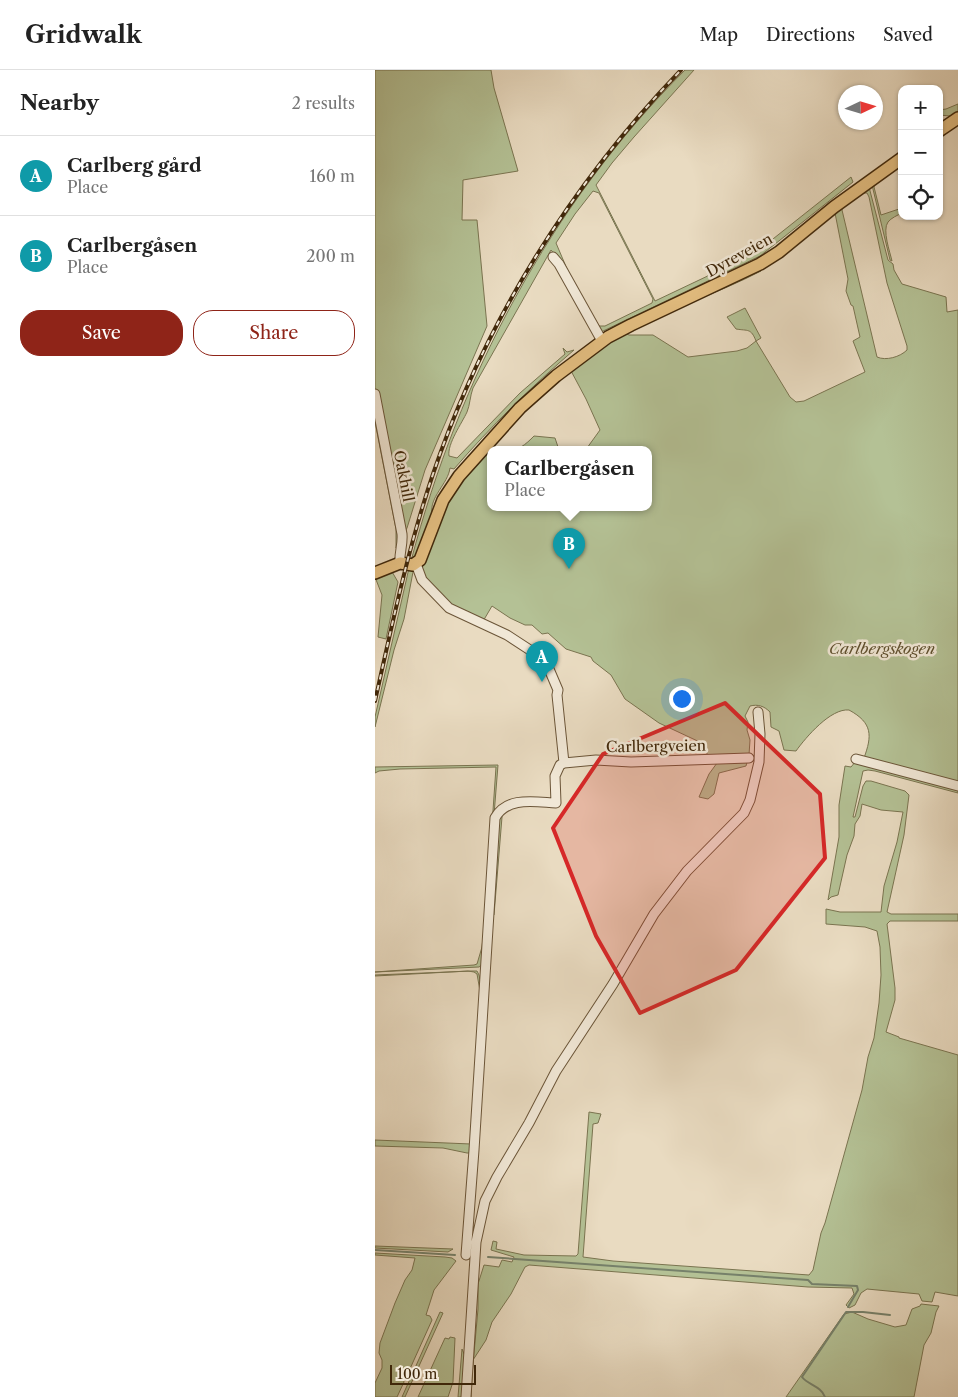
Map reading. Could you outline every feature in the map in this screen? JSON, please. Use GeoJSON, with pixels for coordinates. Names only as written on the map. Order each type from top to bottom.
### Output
{"type":"FeatureCollection","features":[{"type":"Feature","properties":{"kind":"main road"},"geometry":{"type":"LineString","coordinates":[[940,130],[958,118]]}},
{"type":"Feature","properties":{"kind":"main road","name":"Dyreveien"},"geometry":{"type":"LineString","coordinates":[[416,564],[423,556],[443,500],[463,470],[520,408],[556,376],[601,341],[760,264],[779,252],[834,207],[898,161]]}},
{"type":"Feature","properties":{"kind":"main road"},"geometry":{"type":"LineString","coordinates":[[375,573],[402,563],[416,564]]}},
{"type":"Feature","properties":{"kind":"street"},"geometry":{"type":"LineString","coordinates":[[553,257],[559,264],[601,341]]}},
{"type":"Feature","properties":{"kind":"street","name":"Oakhill"},"geometry":{"type":"LineString","coordinates":[[375,394],[403,544],[399,555],[402,563]]}},
{"type":"Feature","properties":{"kind":"street"},"geometry":{"type":"LineString","coordinates":[[416,564],[422,580],[449,608],[507,635],[546,662],[558,690],[564,763],[560,765],[555,776],[556,803],[515,803],[500,811],[495,818],[466,1255]]}},
{"type":"Feature","properties":{"kind":"street"},"geometry":{"type":"LineString","coordinates":[[466,1397],[476,1242],[485,1201],[529,1124],[556,1071],[613,984],[654,914],[687,871],[744,813],[750,800],[759,762],[760,734],[758,712]]}},
{"type":"Feature","properties":{"kind":"street","name":"Carlbergveien"},"geometry":{"type":"LineString","coordinates":[[564,763],[596,760],[631,762],[749,758]]}},
{"type":"Feature","properties":{"kind":"street"},"geometry":{"type":"LineString","coordinates":[[856,759],[958,786]]}},
{"type":"Feature","properties":{"kind":"highlighted area"},"geometry":{"type":"Polygon","coordinates":[[[725,703],[820,794],[825,858],[736,970],[640,1013],[596,936],[553,828],[603,754],[725,703]]]}},
{"type":"Feature","properties":{"kind":"green space"},"geometry":{"type":"Polygon","coordinates":[[[375,70],[491,70],[494,88],[518,171],[463,180],[462,220],[477,220],[487,326],[425,470],[407,528],[396,548],[396,529],[375,422],[375,70]]]}},
{"type":"Feature","properties":{"kind":"green space"},"geometry":{"type":"Polygon","coordinates":[[[685,70],[694,70],[634,137],[596,185],[655,301],[754,254],[851,177],[853,182],[760,256],[601,332],[551,250],[473,388],[468,409],[452,440],[449,456],[457,458],[520,393],[565,354],[563,348],[567,352],[574,350],[512,407],[454,469],[450,468],[446,480],[433,502],[432,514],[421,552],[411,561],[431,493],[455,426],[483,361],[515,298],[552,236],[592,178],[636,122],[685,70]],[[593,191],[556,243],[570,276],[599,326],[605,326],[652,303],[653,299],[599,193],[593,191]]]}},
{"type":"Feature","properties":{"kind":"green space"},"geometry":{"type":"Polygon","coordinates":[[[958,104],[958,111],[950,116],[943,115],[943,109],[958,104]]]}},
{"type":"Feature","properties":{"kind":"green space"},"geometry":{"type":"Polygon","coordinates":[[[875,183],[874,187],[881,215],[898,209],[898,215],[891,219],[886,226],[888,247],[892,261],[890,260],[872,185],[875,183]]]}},
{"type":"Feature","properties":{"kind":"green space","name":"Carlbergskogen"},"geometry":{"type":"Polygon","coordinates":[[[867,185],[888,260],[893,264],[894,270],[902,284],[946,297],[947,312],[958,310],[958,783],[864,758],[869,737],[868,731],[863,720],[849,710],[835,714],[819,724],[796,751],[784,750],[779,731],[771,727],[770,712],[756,705],[750,706],[745,716],[748,722],[747,730],[750,740],[746,766],[719,773],[714,794],[708,799],[699,797],[709,774],[717,763],[724,761],[724,756],[706,756],[708,751],[704,744],[659,723],[625,699],[611,675],[593,661],[591,657],[566,649],[548,633],[542,634],[532,625],[525,625],[510,618],[492,606],[482,623],[443,602],[424,578],[420,567],[447,499],[463,475],[487,450],[487,511],[652,511],[652,446],[588,446],[600,430],[570,369],[605,343],[627,330],[758,268],[761,271],[658,316],[625,333],[629,335],[653,335],[688,357],[747,348],[756,341],[790,397],[796,402],[804,401],[865,372],[853,341],[860,337],[853,306],[846,291],[848,279],[835,213],[788,248],[867,185]],[[862,193],[843,206],[842,210],[877,357],[889,358],[907,350],[907,346],[887,283],[867,193],[862,193]]]}},
{"type":"Feature","properties":{"kind":"green space"},"geometry":{"type":"Polygon","coordinates":[[[745,308],[761,338],[756,341],[751,332],[736,329],[727,317],[745,308]]]}},
{"type":"Feature","properties":{"kind":"green space","name":"Carlbergskogen"},"geometry":{"type":"Polygon","coordinates":[[[534,436],[555,438],[558,446],[523,446],[534,436]]]}},
{"type":"Feature","properties":{"kind":"green space"},"geometry":{"type":"Polygon","coordinates":[[[409,568],[413,572],[404,619],[394,650],[375,727],[375,717],[409,568]]]}},
{"type":"Feature","properties":{"kind":"green space"},"geometry":{"type":"Polygon","coordinates":[[[391,570],[398,582],[386,639],[378,637],[382,595],[375,577],[391,570]]]}},
{"type":"Feature","properties":{"kind":"green space"},"geometry":{"type":"Polygon","coordinates":[[[856,761],[958,788],[958,793],[875,771],[863,771],[853,817],[855,817],[866,781],[905,791],[909,795],[904,835],[887,912],[891,914],[958,914],[958,921],[890,921],[887,924],[895,1000],[886,1032],[899,1038],[958,1055],[958,1296],[935,1292],[932,1302],[922,1301],[919,1294],[867,1289],[861,1293],[855,1305],[849,1308],[846,1305],[854,1294],[852,1288],[808,1287],[529,1265],[525,1267],[511,1294],[492,1322],[486,1340],[473,1359],[478,1309],[478,1284],[484,1265],[499,1267],[502,1260],[512,1262],[514,1257],[491,1250],[493,1241],[497,1242],[496,1249],[524,1255],[576,1256],[578,1254],[589,1112],[601,1114],[598,1123],[593,1124],[583,1257],[613,1261],[809,1275],[813,1270],[821,1233],[862,1090],[868,1057],[874,1038],[881,975],[880,947],[877,931],[865,927],[826,924],[826,909],[840,912],[881,912],[884,886],[897,842],[903,812],[881,810],[862,804],[860,816],[855,824],[854,836],[847,855],[838,895],[828,900],[839,837],[839,805],[845,766],[851,767],[856,761]]]}},
{"type":"Feature","properties":{"kind":"green space"},"geometry":{"type":"Polygon","coordinates":[[[498,765],[482,965],[479,967],[375,972],[477,964],[482,947],[486,912],[496,767],[400,769],[375,773],[375,767],[498,765]]]}},
{"type":"Feature","properties":{"kind":"green space"},"geometry":{"type":"Polygon","coordinates":[[[501,814],[494,915],[492,914],[498,819],[501,814]]]}},
{"type":"Feature","properties":{"kind":"green space"},"geometry":{"type":"Polygon","coordinates":[[[469,971],[477,971],[481,986],[471,1153],[443,1148],[375,1146],[375,1140],[471,1144],[480,991],[477,974],[469,971]]]}},
{"type":"Feature","properties":{"kind":"green space"},"geometry":{"type":"Polygon","coordinates":[[[455,972],[375,976],[375,975],[455,972]]]}},
{"type":"Feature","properties":{"kind":"green space"},"geometry":{"type":"Polygon","coordinates":[[[375,1246],[453,1249],[448,1252],[375,1248],[375,1246]]]}},
{"type":"Feature","properties":{"kind":"green space"},"geometry":{"type":"Polygon","coordinates":[[[375,1253],[445,1257],[456,1261],[434,1290],[426,1315],[430,1316],[432,1320],[409,1371],[402,1372],[404,1382],[397,1397],[375,1397],[375,1383],[382,1368],[382,1360],[379,1353],[380,1343],[405,1280],[412,1270],[415,1258],[375,1255],[375,1253]]]}},
{"type":"Feature","properties":{"kind":"green space"},"geometry":{"type":"Polygon","coordinates":[[[921,1304],[939,1306],[931,1333],[924,1345],[914,1397],[786,1397],[844,1314],[852,1312],[895,1327],[906,1325],[912,1309],[921,1304]]]}},
{"type":"Feature","properties":{"kind":"green space"},"geometry":{"type":"Polygon","coordinates":[[[440,1312],[443,1313],[405,1397],[402,1397],[440,1312]]]}},
{"type":"Feature","properties":{"kind":"green space"},"geometry":{"type":"Polygon","coordinates":[[[450,1337],[455,1338],[453,1382],[448,1397],[418,1397],[445,1338],[449,1339],[450,1337]]]}},
{"type":"Feature","properties":{"kind":"green space"},"geometry":{"type":"Polygon","coordinates":[[[462,1349],[465,1356],[462,1397],[458,1397],[462,1349]]]}},
{"type":"Feature","properties":{"kind":"waterway"},"geometry":{"type":"LineString","coordinates":[[375,1250],[455,1255]]}},
{"type":"Feature","properties":{"kind":"waterway"},"geometry":{"type":"LineString","coordinates":[[488,1257],[808,1280],[812,1284],[857,1286],[858,1290],[848,1307]]}},
{"type":"Feature","properties":{"kind":"waterway"},"geometry":{"type":"LineString","coordinates":[[825,1397],[821,1390],[802,1377],[846,1312],[890,1315]]}},
{"type":"Feature","properties":{"kind":"railway"},"geometry":{"type":"LineString","coordinates":[[375,701],[401,587],[424,502],[454,418],[478,363],[505,310],[535,258],[568,208],[603,160],[681,70]]}},
{"type":"Feature","properties":{"kind":"place","name":"Carlbergåsen"},"geometry":{"type":"Point","coordinates":[569,569]}},
{"type":"Feature","properties":{"kind":"place","name":"Carlberg gård"},"geometry":{"type":"Point","coordinates":[542,682]}}]}
